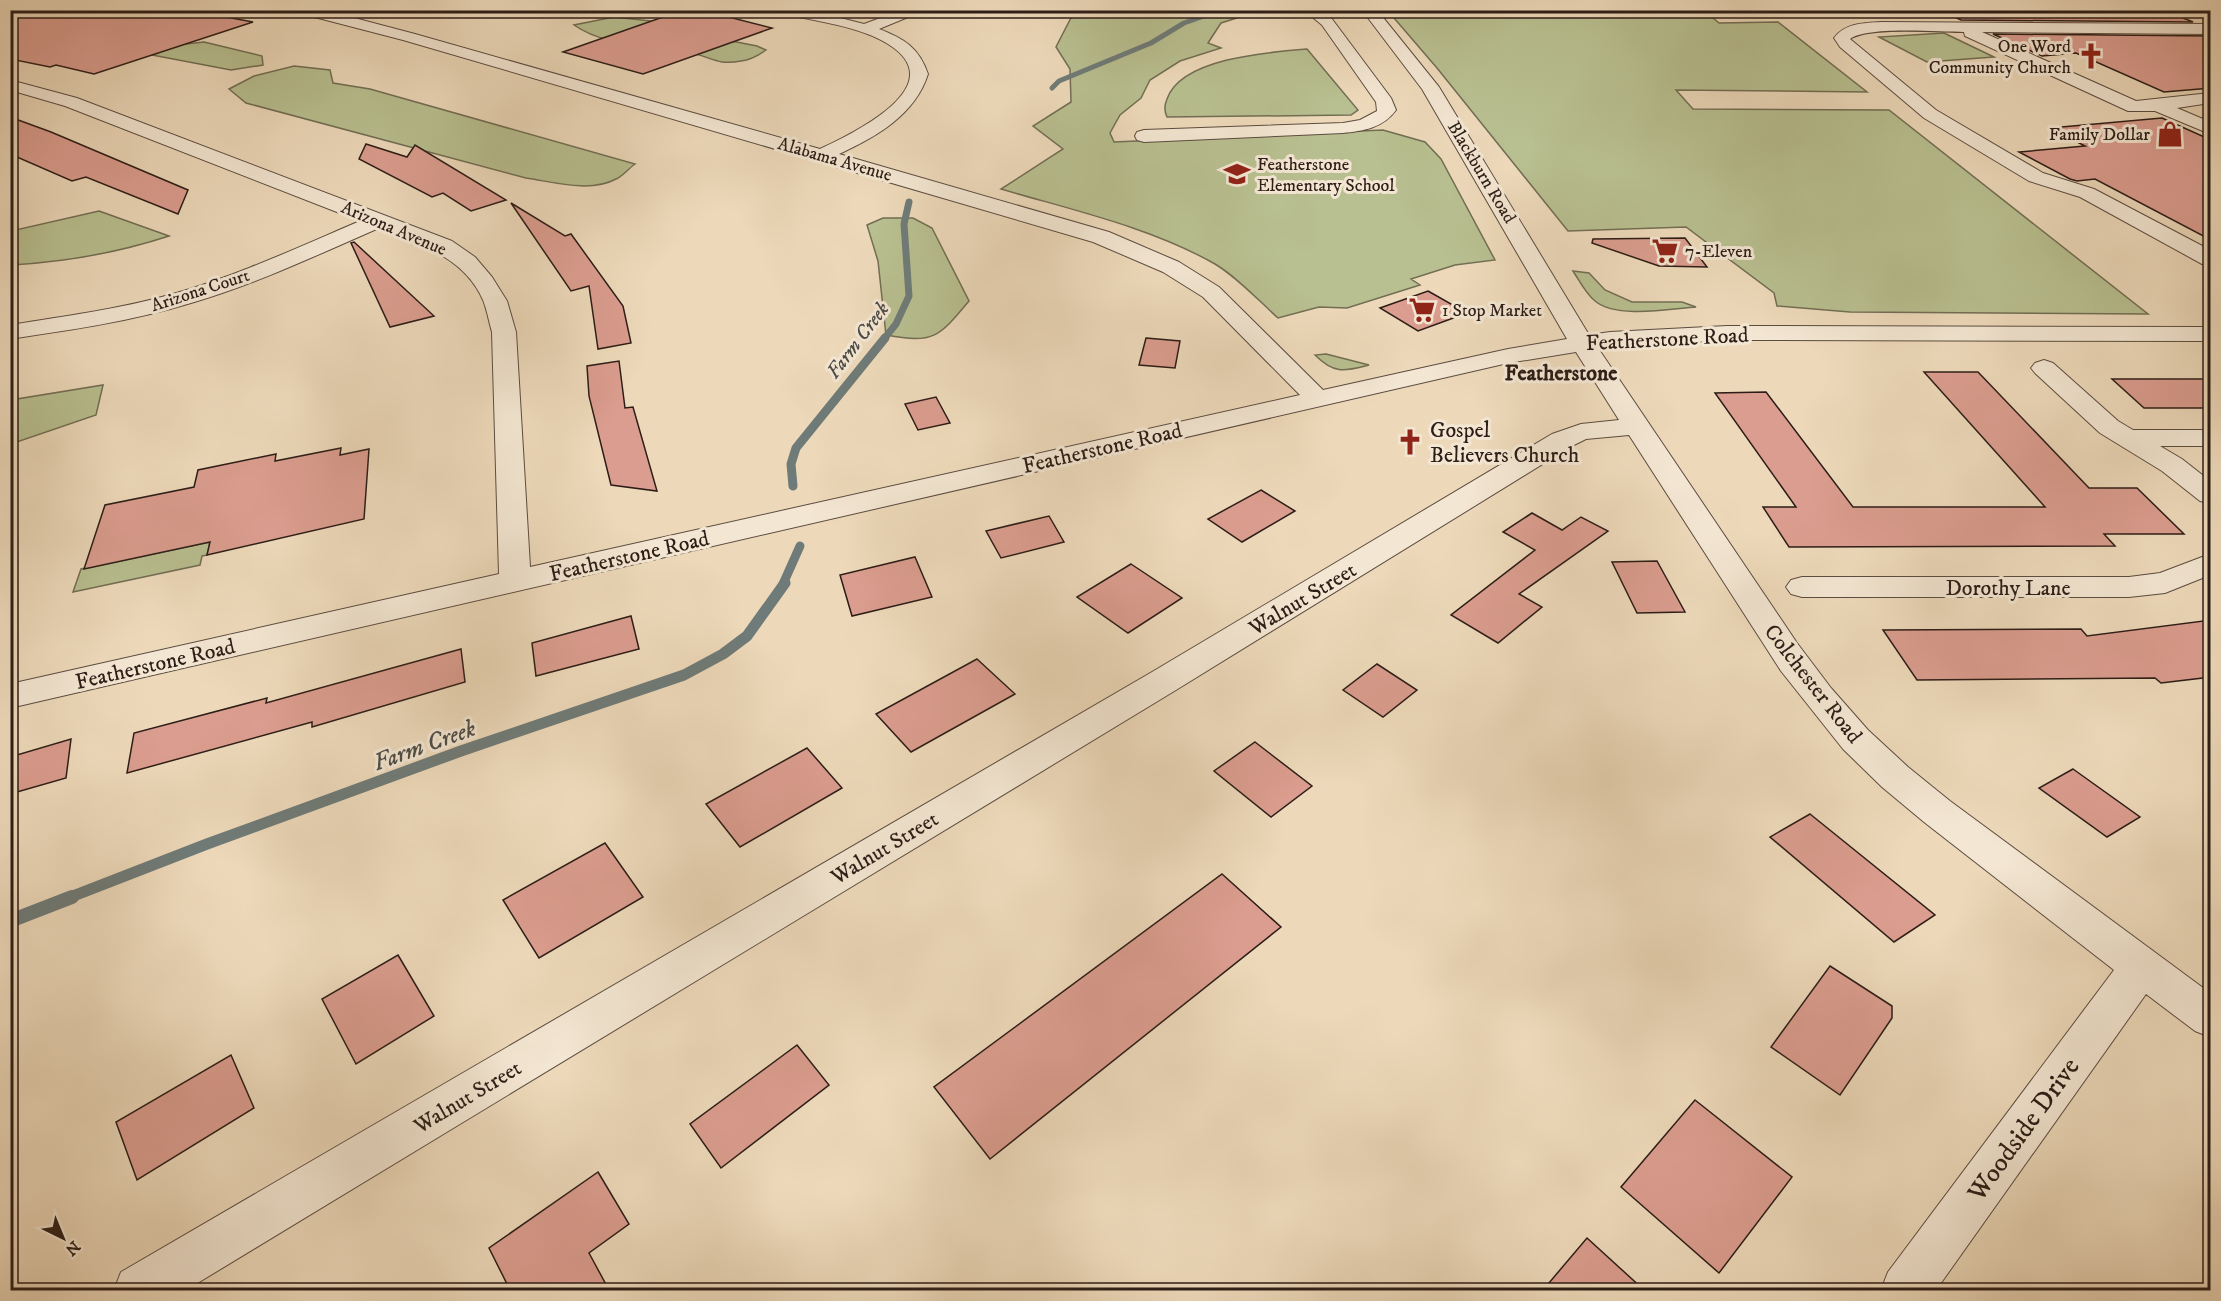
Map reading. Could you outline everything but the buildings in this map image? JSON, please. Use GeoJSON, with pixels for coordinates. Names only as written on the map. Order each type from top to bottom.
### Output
{"type":"FeatureCollection","features":[{"type":"Feature","properties":{"kind":"street","name":"Alabama Avenue"},"geometry":{"type":"LineString","coordinates":[[304,10],[398,34],[1101,237],[1155,259],[1188,276],[1218,298],[1317,398]]}},
{"type":"Feature","properties":{"kind":"street"},"geometry":{"type":"LineString","coordinates":[[787,10],[864,29],[896,42],[916,60],[920,70],[919,81],[903,105],[888,119],[867,133],[822,155]]}},
{"type":"Feature","properties":{"kind":"street"},"geometry":{"type":"LineString","coordinates":[[864,29],[918,10]]}},
{"type":"Feature","properties":{"kind":"street"},"geometry":{"type":"LineString","coordinates":[[1144,136],[1343,128],[1365,124],[1382,117],[1387,110],[1385,102],[1328,22],[1311,10]]}},
{"type":"Feature","properties":{"kind":"street","name":"Blackburn Road"},"geometry":{"type":"LineString","coordinates":[[1369,10],[1434,94],[1582,343]]}},
{"type":"Feature","properties":{"kind":"street"},"geometry":{"type":"LineString","coordinates":[[2211,28],[1868,28],[1848,32],[1842,38],[1846,44],[1930,114],[1965,135],[2036,177],[2087,193],[2211,259]]}},
{"type":"Feature","properties":{"kind":"street"},"geometry":{"type":"LineString","coordinates":[[1961,28],[2134,107],[2211,98]]}},
{"type":"Feature","properties":{"kind":"street","name":"Arizona Avenue"},"geometry":{"type":"LineString","coordinates":[[10,85],[71,102],[380,220],[444,246],[467,262],[484,282],[501,318],[515,581]]}},
{"type":"Feature","properties":{"kind":"street"},"geometry":{"type":"LineString","coordinates":[[2157,105],[2211,129]]}},
{"type":"Feature","properties":{"kind":"street","name":"Arizona Court"},"geometry":{"type":"LineString","coordinates":[[10,332],[115,314],[190,296],[238,279],[380,220]]}},
{"type":"Feature","properties":{"kind":"street","name":"Featherstone Road"},"geometry":{"type":"LineString","coordinates":[[10,696],[1317,398],[1582,343],[1655,335],[1726,333],[2211,334]]}},
{"type":"Feature","properties":{"kind":"street","name":"Colchester Road"},"geometry":{"type":"LineString","coordinates":[[1582,343],[1775,636],[1838,720],[1878,760],[1939,813],[2141,967],[2211,1017]]}},
{"type":"Feature","properties":{"kind":"street"},"geometry":{"type":"LineString","coordinates":[[2044,368],[2102,421],[2172,465],[2211,495]]}},
{"type":"Feature","properties":{"kind":"street","name":"Walnut Street"},"geometry":{"type":"LineString","coordinates":[[139,1290],[1164,681],[1562,440],[1581,432],[1636,426]]}},
{"type":"Feature","properties":{"kind":"street"},"geometry":{"type":"LineString","coordinates":[[2127,438],[2211,438]]}},
{"type":"Feature","properties":{"kind":"street","name":"Dorothy Lane"},"geometry":{"type":"LineString","coordinates":[[1802,587],[2129,587],[2165,583],[2211,564]]}},
{"type":"Feature","properties":{"kind":"street","name":"Woodside Drive"},"geometry":{"type":"LineString","coordinates":[[1906,1290],[2141,967]]}},
{"type":"Feature","properties":{"kind":"green space","name":"Featherstone Elementary School"},"geometry":{"type":"Polygon","coordinates":[[[1124,10],[1175,15],[1259,11],[1221,23],[1208,43],[1221,48],[1180,61],[1150,80],[1141,98],[1120,115],[1110,133],[1114,142],[1383,130],[1425,142],[1441,159],[1495,260],[1455,265],[1411,279],[1420,285],[1347,308],[1319,307],[1278,318],[1232,276],[1190,251],[1110,220],[1001,189],[1063,149],[1033,126],[1071,102],[1070,69],[1056,47],[1074,12],[1124,10]]]}},
{"type":"Feature","properties":{"kind":"green space"},"geometry":{"type":"Polygon","coordinates":[[[1704,10],[1719,23],[1778,22],[1867,92],[1676,90],[1693,109],[1889,110],[2148,314],[1850,312],[1777,306],[1774,293],[1686,227],[1568,231],[1437,68],[1388,11],[1704,10]]]}},
{"type":"Feature","properties":{"kind":"green space"},"geometry":{"type":"Polygon","coordinates":[[[614,17],[651,21],[670,29],[757,46],[766,50],[748,60],[722,62],[681,50],[618,42],[588,33],[574,25],[614,17]]]}},
{"type":"Feature","properties":{"kind":"green space"},"geometry":{"type":"Polygon","coordinates":[[[1944,33],[1994,57],[1927,62],[1879,37],[1944,33]]]}},
{"type":"Feature","properties":{"kind":"green space"},"geometry":{"type":"Polygon","coordinates":[[[204,42],[262,56],[263,65],[231,70],[152,55],[177,45],[204,42]]]}},
{"type":"Feature","properties":{"kind":"green space"},"geometry":{"type":"Polygon","coordinates":[[[1307,49],[1358,110],[1351,115],[1167,117],[1165,113],[1167,99],[1176,85],[1190,74],[1208,66],[1250,55],[1307,49]]]}},
{"type":"Feature","properties":{"kind":"green space"},"geometry":{"type":"Polygon","coordinates":[[[294,66],[330,70],[333,83],[370,89],[635,164],[619,178],[595,185],[572,185],[526,178],[246,103],[229,89],[254,76],[294,66]]]}},
{"type":"Feature","properties":{"kind":"green space"},"geometry":{"type":"Polygon","coordinates":[[[99,211],[169,236],[91,256],[11,265],[11,231],[99,211]]]}},
{"type":"Feature","properties":{"kind":"green space"},"geometry":{"type":"Polygon","coordinates":[[[883,218],[913,218],[932,228],[969,301],[950,323],[934,335],[915,339],[886,335],[878,261],[867,225],[883,218]]]}},
{"type":"Feature","properties":{"kind":"green space"},"geometry":{"type":"Polygon","coordinates":[[[1573,271],[1589,273],[1605,290],[1632,302],[1682,302],[1696,307],[1644,312],[1605,307],[1589,295],[1573,271]]]}},
{"type":"Feature","properties":{"kind":"green space"},"geometry":{"type":"Polygon","coordinates":[[[1326,354],[1369,365],[1347,370],[1335,369],[1315,355],[1326,354]]]}},
{"type":"Feature","properties":{"kind":"green space"},"geometry":{"type":"Polygon","coordinates":[[[103,385],[96,415],[11,444],[11,400],[103,385]]]}},
{"type":"Feature","properties":{"kind":"green space"},"geometry":{"type":"Polygon","coordinates":[[[210,542],[207,555],[202,556],[200,565],[73,592],[81,569],[210,542]]]}},
{"type":"Feature","properties":{"kind":"waterway","name":"Farm Creek"},"geometry":{"type":"LineString","coordinates":[[1052,88],[1059,81],[1151,43],[1184,23],[1221,10]]}},
{"type":"Feature","properties":{"kind":"waterway","name":"Farm Creek"},"geometry":{"type":"LineString","coordinates":[[883,340],[896,324],[909,296],[904,224],[909,202]]}},
{"type":"Feature","properties":{"kind":"waterway","name":"Farm Creek"},"geometry":{"type":"LineString","coordinates":[[793,486],[791,464],[796,448],[885,338]]}},
{"type":"Feature","properties":{"kind":"waterway","name":"Farm Creek"},"geometry":{"type":"LineString","coordinates":[[783,584],[800,546]]}},
{"type":"Feature","properties":{"kind":"waterway","name":"Farm Creek"},"geometry":{"type":"LineString","coordinates":[[68,898],[207,844],[461,751],[684,675],[723,654],[747,636],[785,583]]}},
{"type":"Feature","properties":{"kind":"waterway","name":"Farm Creek"},"geometry":{"type":"LineString","coordinates":[[10,921],[72,897]]}},
{"type":"Feature","properties":{"kind":"place","name":"One Word Community Church"},"geometry":{"type":"Point","coordinates":[2091,56]}},
{"type":"Feature","properties":{"kind":"place","name":"Family Dollar"},"geometry":{"type":"Point","coordinates":[2170,134]}},
{"type":"Feature","properties":{"kind":"place","name":"Featherstone Elementary School"},"geometry":{"type":"Point","coordinates":[1237,174]}},
{"type":"Feature","properties":{"kind":"place","name":"7-Eleven"},"geometry":{"type":"Point","coordinates":[1665,251]}},
{"type":"Feature","properties":{"kind":"place","name":"1 Stop Market"},"geometry":{"type":"Point","coordinates":[1422,310]}},
{"type":"Feature","properties":{"kind":"place","name":"Gospel Believers Church"},"geometry":{"type":"Point","coordinates":[1410,442]}},
{"type":"Feature","properties":{"kind":"district","name":"Featherstone"},"geometry":{"type":"Point","coordinates":[1561,372]}}]}
